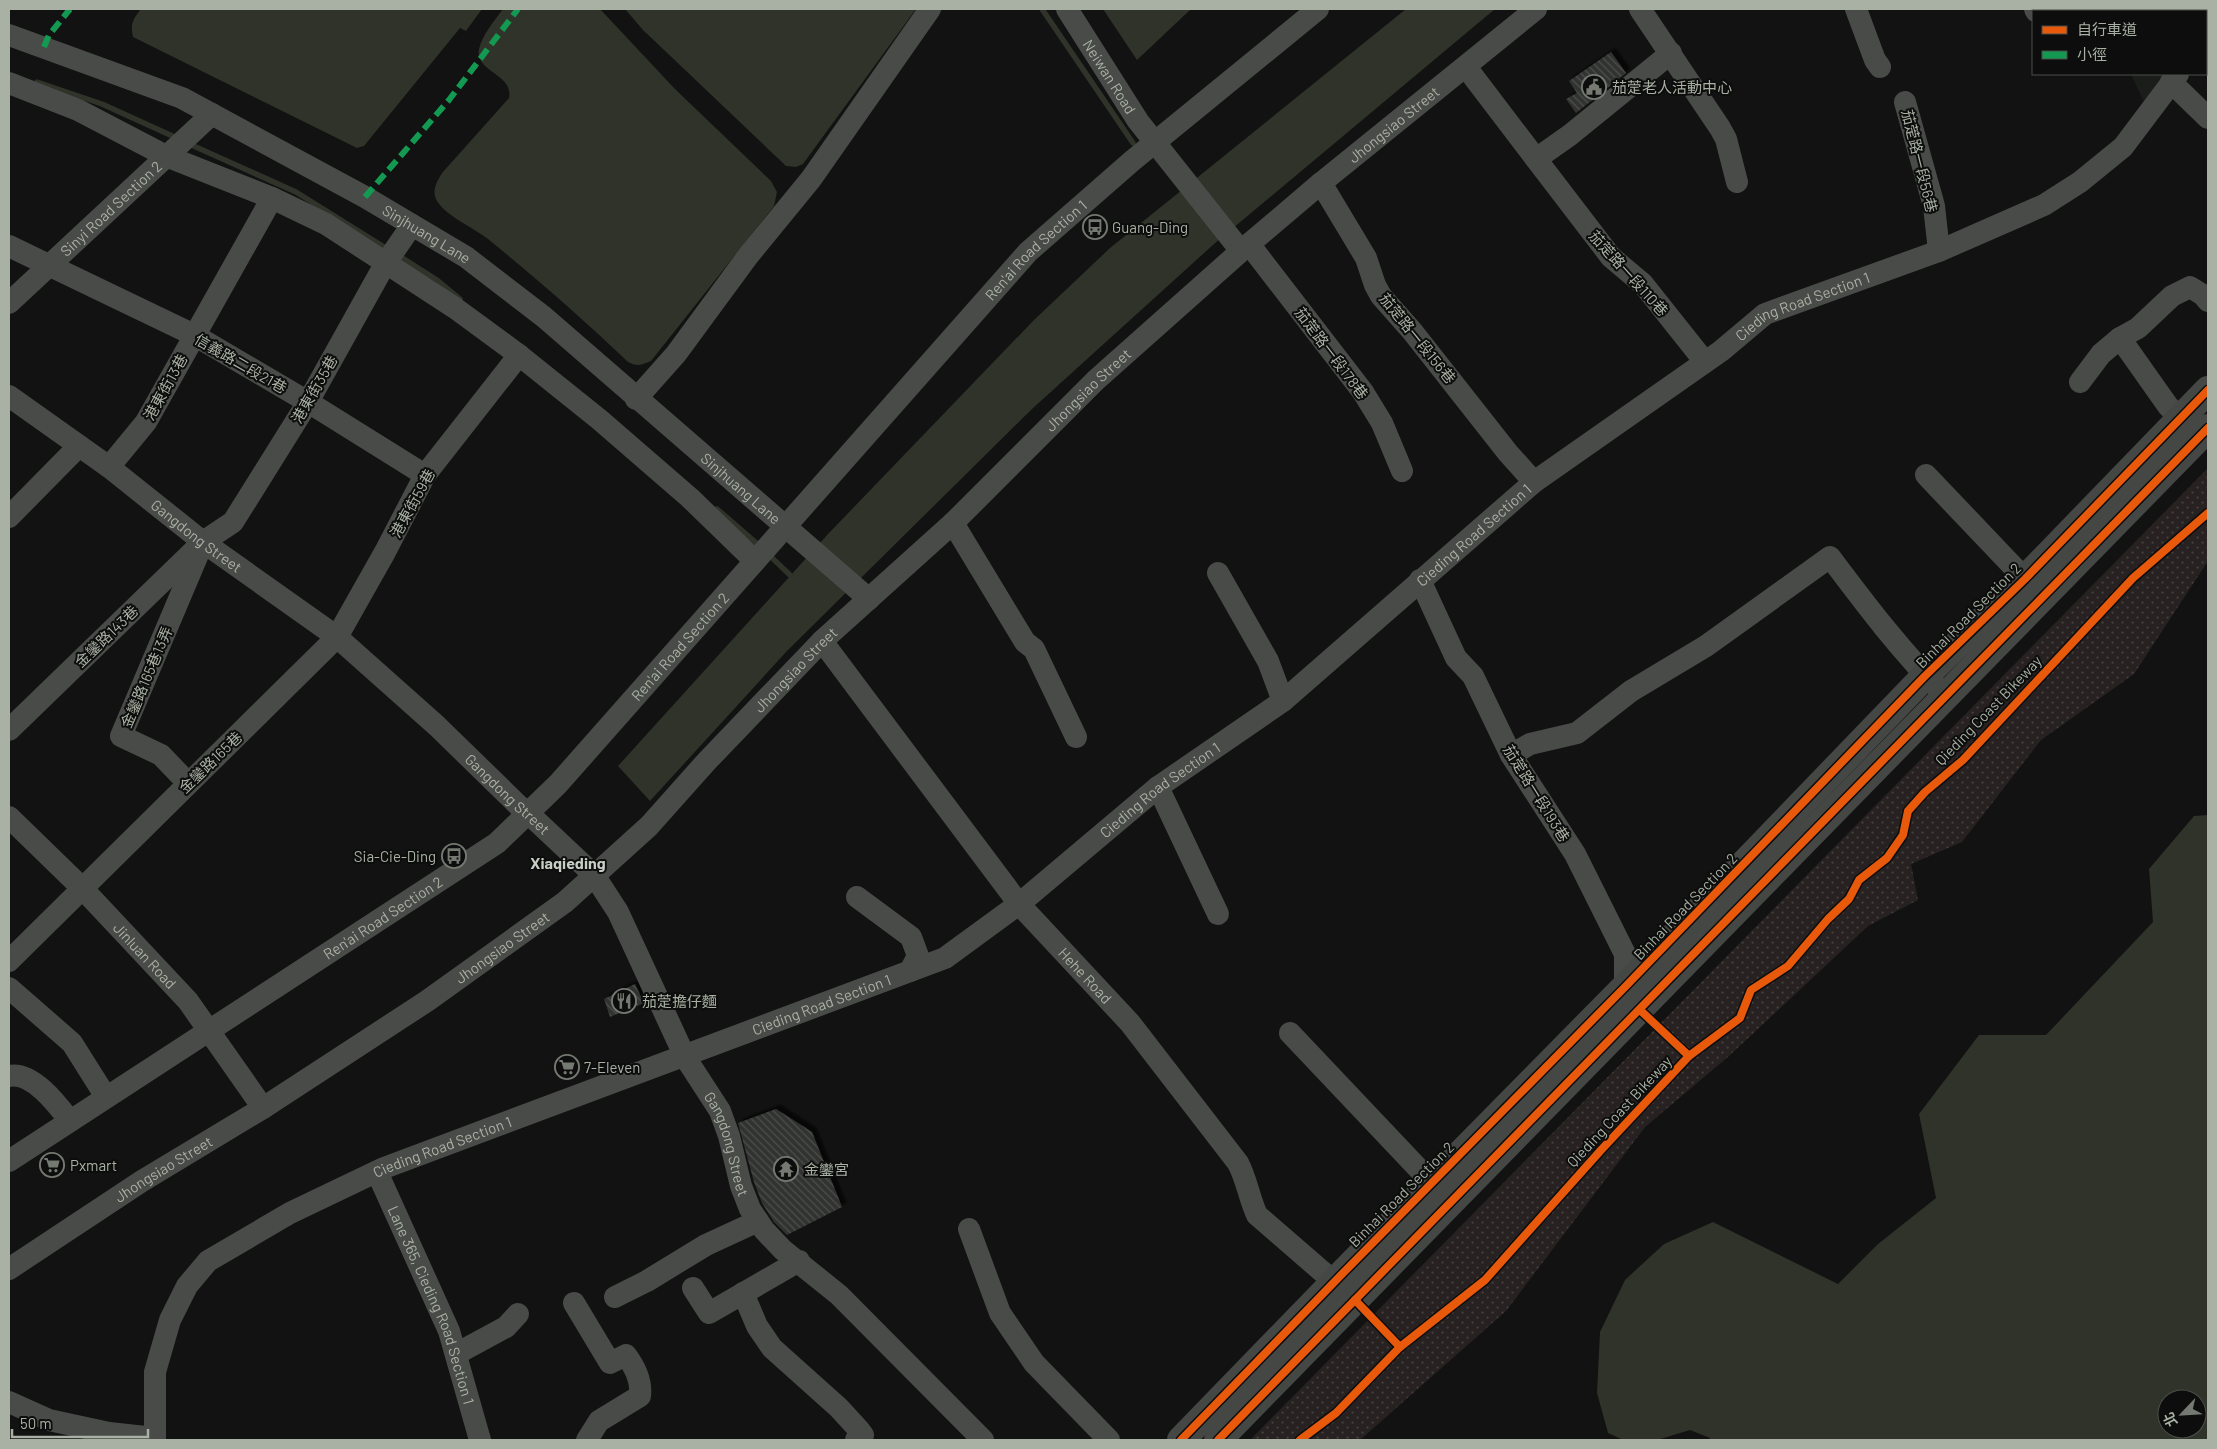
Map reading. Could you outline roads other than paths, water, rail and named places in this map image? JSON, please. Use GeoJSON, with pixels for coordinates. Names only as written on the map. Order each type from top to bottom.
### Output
{"type":"FeatureCollection","features":[{"type":"Feature","properties":{"kind":"main road","name":"Binhai Road Section 2"},"geometry":{"type":"LineString","coordinates":[[1181,1440],[1625,987],[1925,676],[2025,578],[2208,390]]}},
{"type":"Feature","properties":{"kind":"main road"},"geometry":{"type":"LineString","coordinates":[[1218,1440],[1644,1007],[2208,428]]}},
{"type":"Feature","properties":{"kind":"main road"},"geometry":{"type":"LineString","coordinates":[[2132,468],[2151,488]]}},
{"type":"Feature","properties":{"kind":"street"},"geometry":{"type":"LineString","coordinates":[[636,399],[676,354],[748,256],[810,179],[930,9]]}},
{"type":"Feature","properties":{"kind":"street","name":"Neiwan Road"},"geometry":{"type":"LineString","coordinates":[[1067,9],[1132,111],[1186,183]]}},
{"type":"Feature","properties":{"kind":"street","name":"Ren'ai Road Section 1"},"geometry":{"type":"LineString","coordinates":[[769,545],[1028,252],[1155,143],[1318,9]]}},
{"type":"Feature","properties":{"kind":"street","name":"Jhongsiao Street"},"geometry":{"type":"LineString","coordinates":[[9,1269],[142,1181],[263,1108],[427,1001],[566,902],[649,826],[707,761],[822,641],[863,593],[953,523],[1096,380],[1241,244],[1321,183],[1536,9]]}},
{"type":"Feature","properties":{"kind":"street"},"geometry":{"type":"LineString","coordinates":[[1640,9],[1726,139],[1737,182]]}},
{"type":"Feature","properties":{"kind":"street"},"geometry":{"type":"LineString","coordinates":[[1856,9],[1875,60],[1880,67]]}},
{"type":"Feature","properties":{"kind":"street","name":"Sinjhuang Lane"},"geometry":{"type":"LineString","coordinates":[[9,35],[182,98],[466,256],[544,317],[636,399],[769,545]]}},
{"type":"Feature","properties":{"kind":"street"},"geometry":{"type":"LineString","coordinates":[[1536,159],[1570,135],[1670,53]]}},
{"type":"Feature","properties":{"kind":"street","name":"茄萣路一段110巷"},"geometry":{"type":"LineString","coordinates":[[1466,67],[1611,257],[1643,284],[1705,362]]}},
{"type":"Feature","properties":{"kind":"street"},"geometry":{"type":"LineString","coordinates":[[2174,78],[2208,118]]}},
{"type":"Feature","properties":{"kind":"street","name":"Cieding Road Section 1"},"geometry":{"type":"LineString","coordinates":[[156,1439],[155,1372],[170,1320],[187,1286],[208,1261],[290,1213],[377,1172],[945,958],[1018,904],[1158,787],[1283,701],[1534,482],[1705,362],[1764,314],[1939,251],[2044,205],[2080,182],[2123,147],[2174,78]]}},
{"type":"Feature","properties":{"kind":"street"},"geometry":{"type":"LineString","coordinates":[[9,83],[78,110],[166,156],[272,198],[326,224],[455,308],[519,355],[600,420],[690,498],[769,545],[815,550],[863,593]]}},
{"type":"Feature","properties":{"kind":"street","name":"茄萣路一段56巷"},"geometry":{"type":"LineString","coordinates":[[1905,102],[1934,206],[1939,251]]}},
{"type":"Feature","properties":{"kind":"street","name":"Sinyi Road Section 2"},"geometry":{"type":"LineString","coordinates":[[9,303],[212,114]]}},
{"type":"Feature","properties":{"kind":"street","name":"茄萣路一段178巷"},"geometry":{"type":"LineString","coordinates":[[1186,183],[1241,244],[1363,392],[1382,423],[1402,471]]}},
{"type":"Feature","properties":{"kind":"street","name":"茄萣路一段156巷"},"geometry":{"type":"LineString","coordinates":[[1321,183],[1366,258],[1375,285],[1381,296],[1412,331],[1508,453],[1534,482]]}},
{"type":"Feature","properties":{"kind":"street","name":"港東街13巷"},"geometry":{"type":"LineString","coordinates":[[109,467],[146,422],[272,198]]}},
{"type":"Feature","properties":{"kind":"street","name":"港東街35巷"},"geometry":{"type":"LineString","coordinates":[[203,542],[233,522],[308,402],[385,264],[412,225]]}},
{"type":"Feature","properties":{"kind":"street","name":"信義路二段21巷"},"geometry":{"type":"LineString","coordinates":[[9,246],[49,267],[194,335],[308,402],[425,475]]}},
{"type":"Feature","properties":{"kind":"street"},"geometry":{"type":"LineString","coordinates":[[2080,382],[2101,354],[2120,338],[2138,328],[2172,296],[2190,286],[2208,301]]}},
{"type":"Feature","properties":{"kind":"street"},"geometry":{"type":"LineString","coordinates":[[2120,338],[2168,406],[2180,418]]}},
{"type":"Feature","properties":{"kind":"street","name":"港東街59巷"},"geometry":{"type":"LineString","coordinates":[[337,637],[385,552],[425,475],[519,355]]}},
{"type":"Feature","properties":{"kind":"street","name":"Gangdong Street"},"geometry":{"type":"LineString","coordinates":[[9,396],[109,467],[203,542],[337,637],[437,726],[519,806],[594,875],[618,912],[685,1057],[720,1111],[729,1136],[741,1186],[750,1209],[764,1230],[783,1250],[852,1308],[982,1440]]}},
{"type":"Feature","properties":{"kind":"street"},"geometry":{"type":"LineString","coordinates":[[9,517],[79,446]]}},
{"type":"Feature","properties":{"kind":"street"},"geometry":{"type":"LineString","coordinates":[[1926,476],[2025,578]]}},
{"type":"Feature","properties":{"kind":"street"},"geometry":{"type":"LineString","coordinates":[[953,523],[1025,642],[1034,649],[1076,737]]}},
{"type":"Feature","properties":{"kind":"street","name":"金鑾路143巷"},"geometry":{"type":"LineString","coordinates":[[9,730],[203,542]]}},
{"type":"Feature","properties":{"kind":"street","name":"金鑾路165巷13弄"},"geometry":{"type":"LineString","coordinates":[[188,783],[161,755],[122,736],[203,542]]}},
{"type":"Feature","properties":{"kind":"street","name":"Ren'ai Road Section 2"},"geometry":{"type":"LineString","coordinates":[[9,1161],[497,843],[558,784],[769,545]]}},
{"type":"Feature","properties":{"kind":"street"},"geometry":{"type":"LineString","coordinates":[[1511,755],[1530,744],[1577,733],[1631,691],[1706,646],[1830,557],[1856,592],[1925,676],[1946,696]]}},
{"type":"Feature","properties":{"kind":"street"},"geometry":{"type":"LineString","coordinates":[[1218,573],[1268,661],[1283,701]]}},
{"type":"Feature","properties":{"kind":"street","name":"茄萣路一段193巷"},"geometry":{"type":"LineString","coordinates":[[1420,580],[1456,658],[1473,676],[1511,755],[1575,854],[1625,954],[1625,987]]}},
{"type":"Feature","properties":{"kind":"street","name":"金鑾路165巷"},"geometry":{"type":"LineString","coordinates":[[9,961],[337,637]]}},
{"type":"Feature","properties":{"kind":"street","name":"Hehe Road"},"geometry":{"type":"LineString","coordinates":[[822,641],[1018,904],[1130,1023],[1232,1156],[1245,1176],[1252,1204],[1257,1214],[1355,1300]]}},
{"type":"Feature","properties":{"kind":"street"},"geometry":{"type":"LineString","coordinates":[[1158,787],[1218,914]]}},
{"type":"Feature","properties":{"kind":"street","name":"Jinluan Road"},"geometry":{"type":"LineString","coordinates":[[9,817],[82,888],[188,1001],[263,1108]]}},
{"type":"Feature","properties":{"kind":"street"},"geometry":{"type":"LineString","coordinates":[[857,898],[911,937],[918,956],[910,971]]}},
{"type":"Feature","properties":{"kind":"street"},"geometry":{"type":"LineString","coordinates":[[1625,987],[1644,1007]]}},
{"type":"Feature","properties":{"kind":"street"},"geometry":{"type":"LineString","coordinates":[[9,988],[72,1044],[106,1097]]}},
{"type":"Feature","properties":{"kind":"street"},"geometry":{"type":"LineString","coordinates":[[1290,1032],[1432,1183]]}},
{"type":"Feature","properties":{"kind":"street"},"geometry":{"type":"LineString","coordinates":[[9,1076],[18,1074],[27,1078],[52,1099],[70,1121]]}},
{"type":"Feature","properties":{"kind":"street","name":"Lane 365, Cieding Road Section 1"},"geometry":{"type":"LineString","coordinates":[[377,1172],[449,1331],[480,1440]]}},
{"type":"Feature","properties":{"kind":"street"},"geometry":{"type":"LineString","coordinates":[[615,1297],[648,1281],[706,1245],[758,1221]]}},
{"type":"Feature","properties":{"kind":"street"},"geometry":{"type":"LineString","coordinates":[[969,1229],[1000,1313],[1034,1363],[1109,1440]]}},
{"type":"Feature","properties":{"kind":"street"},"geometry":{"type":"LineString","coordinates":[[693,1288],[709,1313],[799,1262]]}},
{"type":"Feature","properties":{"kind":"street"},"geometry":{"type":"LineString","coordinates":[[743,1293],[757,1326],[768,1343],[789,1365],[839,1408],[860,1431],[863,1435],[856,1440]]}},
{"type":"Feature","properties":{"kind":"street"},"geometry":{"type":"LineString","coordinates":[[574,1303],[610,1364],[626,1355],[635,1368],[642,1388],[640,1396],[599,1421],[587,1440]]}},
{"type":"Feature","properties":{"kind":"street"},"geometry":{"type":"LineString","coordinates":[[456,1354],[506,1327],[518,1314]]}},
{"type":"Feature","properties":{"kind":"street"},"geometry":{"type":"LineString","coordinates":[[9,1402],[49,1420],[109,1433],[156,1439]]}},
{"type":"Feature","properties":{"kind":"waterway"},"geometry":{"type":"LineString","coordinates":[[1042,9],[1133,143]]}},
{"type":"Feature","properties":{"kind":"waterway"},"geometry":{"type":"LineString","coordinates":[[37,82],[102,104],[179,139]]}},
{"type":"Feature","properties":{"kind":"waterway"},"geometry":{"type":"LineString","coordinates":[[187,143],[296,192],[389,250]]}},
{"type":"Feature","properties":{"kind":"waterway"},"geometry":{"type":"LineString","coordinates":[[396,254],[437,280],[460,299]]}},
{"type":"Feature","properties":{"kind":"waterway"},"geometry":{"type":"LineString","coordinates":[[717,509],[761,547]]}},
{"type":"Feature","properties":{"kind":"waterway"},"geometry":{"type":"LineString","coordinates":[[768,554],[790,575]]}},
{"type":"Feature","properties":{"kind":"place","name":"茄萣老人活動中心"},"geometry":{"type":"Point","coordinates":[1594,87]}},
{"type":"Feature","properties":{"kind":"place","name":"Guang-Ding"},"geometry":{"type":"Point","coordinates":[1095,227]}},
{"type":"Feature","properties":{"kind":"place","name":"Sia-Cie-Ding"},"geometry":{"type":"Point","coordinates":[454,856]}},
{"type":"Feature","properties":{"kind":"place","name":"茄萣擔仔麵"},"geometry":{"type":"Point","coordinates":[624,1001]}},
{"type":"Feature","properties":{"kind":"place","name":"7-Eleven"},"geometry":{"type":"Point","coordinates":[567,1067]}},
{"type":"Feature","properties":{"kind":"place","name":"Pxmart"},"geometry":{"type":"Point","coordinates":[52,1165]}},
{"type":"Feature","properties":{"kind":"place","name":"金鑾宮"},"geometry":{"type":"Point","coordinates":[786,1169]}},
{"type":"Feature","properties":{"kind":"district","name":"Xiaqieding"},"geometry":{"type":"Point","coordinates":[568,862]}}]}
